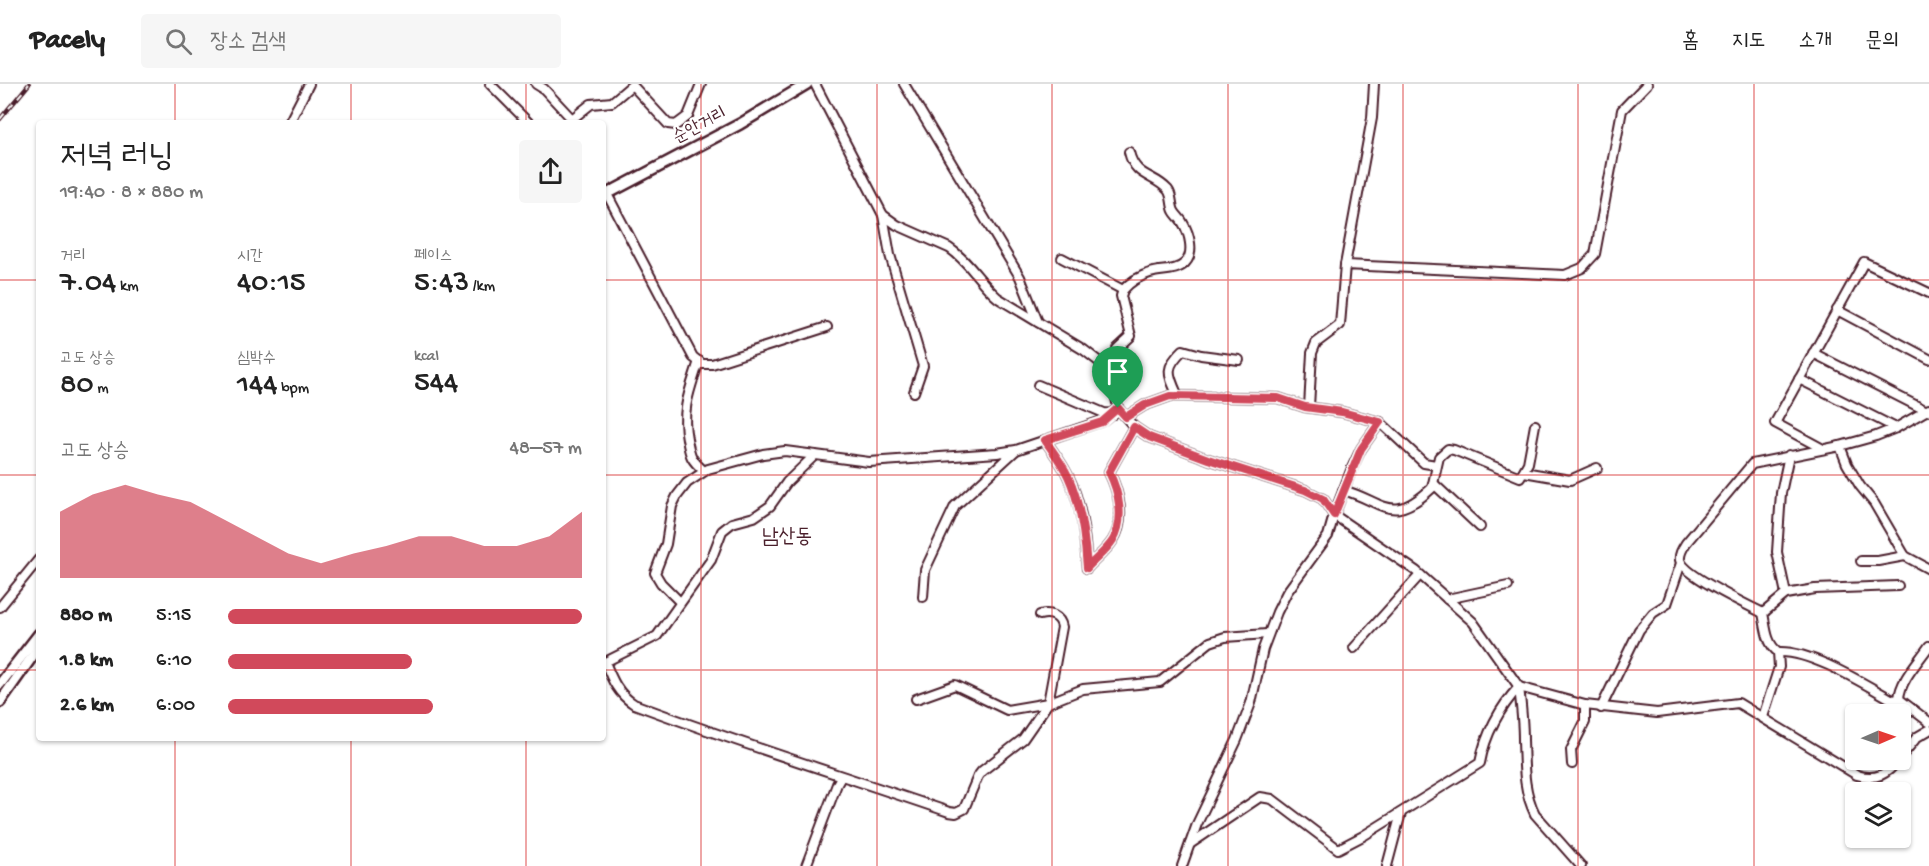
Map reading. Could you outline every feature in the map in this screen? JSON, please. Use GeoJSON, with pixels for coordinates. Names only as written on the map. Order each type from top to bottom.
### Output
{"type":"FeatureCollection","features":[{"type":"Feature","properties":{"kind":"main road","name":"순안거리"},"geometry":{"type":"LineString","coordinates":[[606,193],[740,124],[807,84]]}},
{"type":"Feature","properties":{"kind":"main road"},"geometry":{"type":"LineString","coordinates":[[0,684],[36,638]]}},
{"type":"Feature","properties":{"kind":"main road"},"geometry":{"type":"LineString","coordinates":[[0,702],[36,651]]}},
{"type":"Feature","properties":{"kind":"street"},"geometry":{"type":"LineString","coordinates":[[291,120],[309,84]]}},
{"type":"Feature","properties":{"kind":"street"},"geometry":{"type":"LineString","coordinates":[[489,84],[526,120]]}},
{"type":"Feature","properties":{"kind":"street"},"geometry":{"type":"LineString","coordinates":[[536,84],[544,89],[569,120]]}},
{"type":"Feature","properties":{"kind":"street"},"geometry":{"type":"LineString","coordinates":[[571,120],[591,104],[612,102],[632,85],[668,124],[676,125],[688,116],[701,84]]}},
{"type":"Feature","properties":{"kind":"street"},"geometry":{"type":"LineString","coordinates":[[815,84],[883,215],[890,255],[922,366],[914,392]]}},
{"type":"Feature","properties":{"kind":"street"},"geometry":{"type":"LineString","coordinates":[[904,84],[1020,277],[1038,322]]}},
{"type":"Feature","properties":{"kind":"street"},"geometry":{"type":"LineString","coordinates":[[1309,407],[1312,353],[1317,343],[1340,325],[1345,265],[1372,118],[1374,84]]}},
{"type":"Feature","properties":{"kind":"street"},"geometry":{"type":"LineString","coordinates":[[1345,265],[1565,274],[1582,268],[1595,254],[1622,110],[1647,84]]}},
{"type":"Feature","properties":{"kind":"street"},"geometry":{"type":"LineString","coordinates":[[1113,383],[1117,349],[1131,336],[1121,296],[1123,290],[1144,275],[1176,269],[1188,261],[1190,252],[1187,233],[1173,210],[1170,193],[1166,187],[1135,167],[1129,152]]}},
{"type":"Feature","properties":{"kind":"street"},"geometry":{"type":"LineString","coordinates":[[606,198],[693,357],[702,364],[712,364],[827,327]]}},
{"type":"Feature","properties":{"kind":"street"},"geometry":{"type":"LineString","coordinates":[[680,602],[661,583],[655,573],[666,544],[672,506],[687,483],[704,471],[729,462],[785,451],[878,462],[1016,450],[1102,422],[1116,411],[1118,401],[1113,383],[1102,364],[1095,358],[998,298],[950,248],[897,225],[883,215]]}},
{"type":"Feature","properties":{"kind":"street"},"geometry":{"type":"LineString","coordinates":[[1062,258],[1123,290]]}},
{"type":"Feature","properties":{"kind":"street"},"geometry":{"type":"LineString","coordinates":[[1823,449],[1775,423],[1864,262],[1929,293]]}},
{"type":"Feature","properties":{"kind":"street"},"geometry":{"type":"LineString","coordinates":[[1837,310],[1929,359]]}},
{"type":"Feature","properties":{"kind":"street"},"geometry":{"type":"LineString","coordinates":[[1178,396],[1169,376],[1174,359],[1183,350],[1239,360]]}},
{"type":"Feature","properties":{"kind":"street"},"geometry":{"type":"LineString","coordinates":[[1813,353],[1928,410]]}},
{"type":"Feature","properties":{"kind":"street"},"geometry":{"type":"LineString","coordinates":[[699,361],[684,408],[684,423],[691,458],[704,471]]}},
{"type":"Feature","properties":{"kind":"street"},"geometry":{"type":"LineString","coordinates":[[1799,379],[1896,428]]}},
{"type":"Feature","properties":{"kind":"street"},"geometry":{"type":"LineString","coordinates":[[1038,385],[1104,413],[1116,411],[1149,437],[1208,459],[1305,490],[1323,499],[1334,515],[1420,575],[1473,622],[1519,687],[1523,772],[1530,805],[1535,814],[1581,866]]}},
{"type":"Feature","properties":{"kind":"street"},"geometry":{"type":"LineString","coordinates":[[1126,417],[1145,405],[1178,396],[1278,398],[1380,422],[1424,462],[1436,465]]}},
{"type":"Feature","properties":{"kind":"street"},"geometry":{"type":"LineString","coordinates":[[1601,708],[1639,630],[1653,613],[1667,604],[1681,562],[1681,551],[1748,468],[1759,462],[1840,446],[1876,436],[1928,410]]}},
{"type":"Feature","properties":{"kind":"street"},"geometry":{"type":"LineString","coordinates":[[1182,866],[1206,804],[1237,741],[1251,703],[1267,634],[1287,592],[1328,536],[1343,490],[1361,449],[1380,422]]}},
{"type":"Feature","properties":{"kind":"street"},"geometry":{"type":"LineString","coordinates":[[1343,490],[1390,510],[1408,506],[1427,493],[1434,484],[1439,457],[1448,449],[1520,477],[1528,463],[1535,425]]}},
{"type":"Feature","properties":{"kind":"street"},"geometry":{"type":"LineString","coordinates":[[1045,440],[1068,474],[1077,497],[1087,568],[1113,540],[1120,518],[1118,489],[1109,472],[1134,427]]}},
{"type":"Feature","properties":{"kind":"street"},"geometry":{"type":"LineString","coordinates":[[1840,446],[1851,472],[1874,504],[1905,556],[1929,569]]}},
{"type":"Feature","properties":{"kind":"street"},"geometry":{"type":"LineString","coordinates":[[923,597],[925,570],[954,506],[1016,450]]}},
{"type":"Feature","properties":{"kind":"street"},"geometry":{"type":"LineString","coordinates":[[606,662],[657,636],[711,560],[722,531],[732,523],[754,517],[770,506],[787,482],[815,455]]}},
{"type":"Feature","properties":{"kind":"street"},"geometry":{"type":"LineString","coordinates":[[1786,594],[1777,552],[1781,493],[1789,455]]}},
{"type":"Feature","properties":{"kind":"street"},"geometry":{"type":"LineString","coordinates":[[1524,472],[1570,480],[1597,468]]}},
{"type":"Feature","properties":{"kind":"street"},"geometry":{"type":"LineString","coordinates":[[1434,484],[1480,527]]}},
{"type":"Feature","properties":{"kind":"street"},"geometry":{"type":"LineString","coordinates":[[1861,561],[1878,561],[1905,556]]}},
{"type":"Feature","properties":{"kind":"street"},"geometry":{"type":"LineString","coordinates":[[1681,562],[1700,579],[1763,613]]}},
{"type":"Feature","properties":{"kind":"street"},"geometry":{"type":"LineString","coordinates":[[0,607],[36,564]]}},
{"type":"Feature","properties":{"kind":"street"},"geometry":{"type":"LineString","coordinates":[[1354,648],[1420,575]]}},
{"type":"Feature","properties":{"kind":"street"},"geometry":{"type":"LineString","coordinates":[[1447,599],[1508,586]]}},
{"type":"Feature","properties":{"kind":"street"},"geometry":{"type":"LineString","coordinates":[[1763,613],[1786,594],[1824,588],[1898,586]]}},
{"type":"Feature","properties":{"kind":"street"},"geometry":{"type":"LineString","coordinates":[[606,667],[624,698],[634,704],[713,734],[810,764],[841,777],[949,812],[960,812],[968,803],[982,771],[1023,739],[1048,703],[1062,627],[1054,615],[1046,613],[1040,615]]}},
{"type":"Feature","properties":{"kind":"street"},"geometry":{"type":"LineString","coordinates":[[1763,613],[1768,639],[1772,648],[1778,652],[1794,652],[1846,674],[1893,700],[1899,699],[1929,722]]}},
{"type":"Feature","properties":{"kind":"street"},"geometry":{"type":"LineString","coordinates":[[916,699],[955,685],[1007,710],[1048,703],[1083,690],[1160,682],[1210,642],[1225,638],[1267,634]]}},
{"type":"Feature","properties":{"kind":"street"},"geometry":{"type":"LineString","coordinates":[[1899,699],[1907,678],[1929,646]]}},
{"type":"Feature","properties":{"kind":"street"},"geometry":{"type":"LineString","coordinates":[[1763,717],[1779,667],[1778,652]]}},
{"type":"Feature","properties":{"kind":"street"},"geometry":{"type":"LineString","coordinates":[[1190,844],[1260,796],[1272,799],[1338,849],[1401,813],[1480,763],[1482,748],[1505,702],[1519,687]]}},
{"type":"Feature","properties":{"kind":"street"},"geometry":{"type":"LineString","coordinates":[[1519,687],[1585,705],[1657,713],[1738,703],[1845,768]]}},
{"type":"Feature","properties":{"kind":"street"},"geometry":{"type":"LineString","coordinates":[[1572,764],[1571,750],[1585,722],[1585,705]]}},
{"type":"Feature","properties":{"kind":"street"},"geometry":{"type":"LineString","coordinates":[[1911,744],[1917,737],[1929,730]]}},
{"type":"Feature","properties":{"kind":"street"},"geometry":{"type":"LineString","coordinates":[[1849,770],[1867,778],[1881,776],[1889,770]]}},
{"type":"Feature","properties":{"kind":"street"},"geometry":{"type":"LineString","coordinates":[[806,866],[841,777]]}},
{"type":"Feature","properties":{"kind":"street"},"geometry":{"type":"LineString","coordinates":[[1387,866],[1401,813]]}},
{"type":"Feature","properties":{"kind":"railway"},"geometry":{"type":"LineString","coordinates":[[0,119],[29,84]]}},
{"type":"Feature","properties":{"kind":"district","name":"남산동"},"geometry":{"type":"Point","coordinates":[787,538]}},
{"type":"Feature","properties":{"kind":"route"},"geometry":{"type":"LineString","coordinates":[[1170,396],[1269,397],[1288,400],[1305,407],[1342,412],[1380,422],[1361,449],[1334,515],[1323,499],[1315,494],[1166,444],[1134,427],[1109,472],[1118,489],[1120,518],[1113,540],[1087,568],[1077,497],[1068,474],[1045,440],[1102,422],[1118,408],[1126,417],[1145,405],[1170,396]]}}]}
